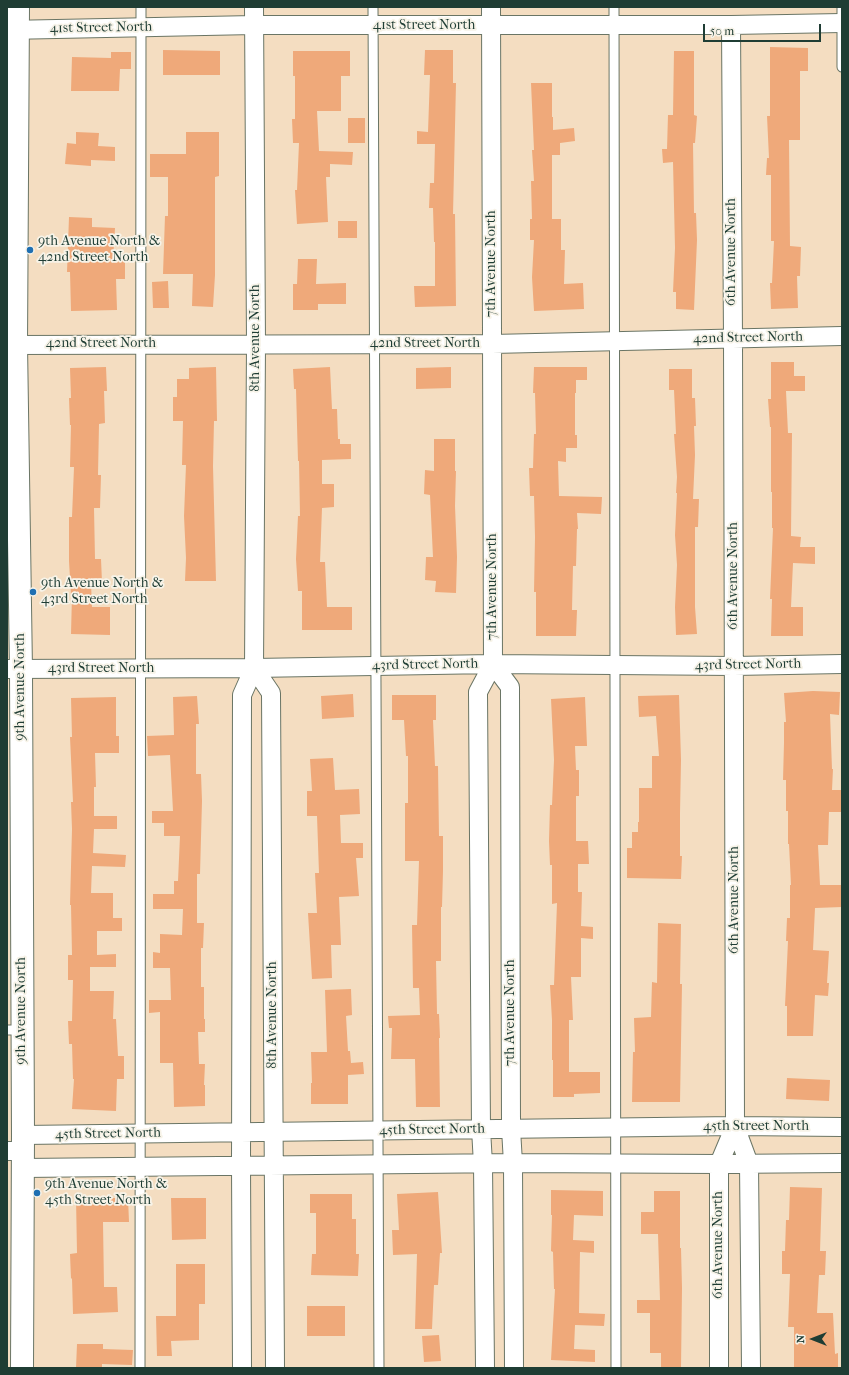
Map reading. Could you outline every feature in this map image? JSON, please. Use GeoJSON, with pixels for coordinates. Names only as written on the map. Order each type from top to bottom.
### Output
{"type":"FeatureCollection","features":[{"type":"Feature","properties":{"kind":"street","name":"9th Avenue North"},"geometry":{"type":"LineString","coordinates":[[18,7],[12,30],[12,344],[15,1030],[19,1151],[22,1368]]}},
{"type":"Feature","properties":{"kind":"street","name":"8th Avenue North"},"geometry":{"type":"LineString","coordinates":[[242,1368],[242,695],[254,668],[256,344],[254,7]]}},
{"type":"Feature","properties":{"kind":"street","name":"7th Avenue North"},"geometry":{"type":"LineString","coordinates":[[485,1368],[483,1164],[481,1129],[478,692],[493,664],[491,7]]}},
{"type":"Feature","properties":{"kind":"street","name":"41st Street North"},"geometry":{"type":"LineString","coordinates":[[12,30],[254,25],[614,26],[842,23]]}},
{"type":"Feature","properties":{"kind":"street","name":"6th Avenue North"},"geometry":{"type":"LineString","coordinates":[[731,25],[735,1126],[749,1164],[751,1368]]}},
{"type":"Feature","properties":{"kind":"street","name":"42nd Street North"},"geometry":{"type":"LineString","coordinates":[[12,344],[492,344],[842,336]]}},
{"type":"Feature","properties":{"kind":"street","name":"7th Avenue North"},"geometry":{"type":"LineString","coordinates":[[493,664],[510,687],[511,1129],[514,1368]]}},
{"type":"Feature","properties":{"kind":"street","name":"43rd Street North"},"geometry":{"type":"LineString","coordinates":[[14,670],[493,664],[734,666],[842,664]]}},
{"type":"Feature","properties":{"kind":"street","name":"8th Avenue North"},"geometry":{"type":"LineString","coordinates":[[254,668],[271,693],[275,1368]]}},
{"type":"Feature","properties":{"kind":"street","name":"6th Avenue North"},"geometry":{"type":"LineString","coordinates":[[719,1368],[719,1164],[735,1126]]}},
{"type":"Feature","properties":{"kind":"street","name":"45th Street North"},"geometry":{"type":"LineString","coordinates":[[19,1151],[140,1133],[735,1126],[842,1127]]}},
{"type":"Feature","properties":{"kind":"street"},"geometry":{"type":"LineString","coordinates":[[19,1151],[140,1166],[512,1163],[842,1163]]}},
{"type":"Feature","properties":{"kind":"lane"},"geometry":{"type":"LineString","coordinates":[[140,1368],[141,7]]}},
{"type":"Feature","properties":{"kind":"lane"},"geometry":{"type":"LineString","coordinates":[[373,7],[379,1368]]}},
{"type":"Feature","properties":{"kind":"lane"},"geometry":{"type":"LineString","coordinates":[[614,7],[616,1368]]}},
{"type":"Feature","properties":{"kind":"lane"},"geometry":{"type":"LineString","coordinates":[[842,7],[842,66]]}},
{"type":"Feature","properties":{"kind":"building"},"geometry":{"type":"Polygon","coordinates":[[[770,47],[808,48],[808,71],[800,71],[800,140],[789,140],[790,246],[801,247],[800,276],[797,276],[798,308],[771,309],[770,283],[772,283],[774,241],[771,241],[771,175],[766,175],[767,158],[769,158],[767,116],[770,116],[770,47]]]}},
{"type":"Feature","properties":{"kind":"building"},"geometry":{"type":"Polygon","coordinates":[[[163,50],[220,51],[220,75],[163,75],[163,50]]]}},
{"type":"Feature","properties":{"kind":"building"},"geometry":{"type":"Polygon","coordinates":[[[425,50],[453,50],[453,83],[456,83],[453,214],[455,214],[456,306],[415,307],[414,286],[435,286],[433,208],[429,208],[430,183],[434,183],[435,144],[417,144],[417,131],[428,132],[430,75],[424,75],[425,50]]]}},
{"type":"Feature","properties":{"kind":"building"},"geometry":{"type":"Polygon","coordinates":[[[293,51],[350,51],[350,76],[341,76],[341,111],[317,111],[319,151],[353,152],[352,165],[330,164],[330,177],[326,177],[328,222],[297,224],[295,190],[297,190],[299,143],[293,143],[292,119],[295,119],[295,76],[293,76],[293,51]]]}},
{"type":"Feature","properties":{"kind":"building"},"geometry":{"type":"Polygon","coordinates":[[[674,51],[694,51],[694,115],[697,116],[695,143],[693,143],[694,213],[696,213],[697,240],[694,310],[676,309],[676,292],[673,292],[675,248],[673,162],[663,163],[662,149],[667,149],[668,115],[673,115],[674,51]]]}},
{"type":"Feature","properties":{"kind":"building"},"geometry":{"type":"Polygon","coordinates":[[[111,52],[131,52],[131,69],[120,69],[119,91],[71,91],[72,57],[111,58],[111,52]]]}},
{"type":"Feature","properties":{"kind":"building"},"geometry":{"type":"Polygon","coordinates":[[[531,83],[552,83],[553,130],[574,128],[575,141],[560,143],[560,155],[552,155],[552,219],[561,219],[561,250],[565,250],[564,284],[583,283],[584,309],[534,311],[532,277],[534,240],[530,240],[530,219],[532,219],[531,181],[534,181],[531,83]]]}},
{"type":"Feature","properties":{"kind":"building"},"geometry":{"type":"Polygon","coordinates":[[[348,118],[365,118],[365,143],[348,143],[348,118]]]}},
{"type":"Feature","properties":{"kind":"building"},"geometry":{"type":"Polygon","coordinates":[[[76,132],[99,133],[98,146],[115,147],[115,161],[91,160],[91,166],[65,164],[67,143],[76,144],[76,132]]]}},
{"type":"Feature","properties":{"kind":"building"},"geometry":{"type":"Polygon","coordinates":[[[186,132],[219,132],[219,176],[215,177],[215,275],[213,307],[192,306],[193,274],[163,274],[165,216],[168,216],[168,177],[150,177],[150,154],[186,154],[186,132]]]}},
{"type":"Feature","properties":{"kind":"building"},"geometry":{"type":"Polygon","coordinates":[[[69,217],[92,218],[92,227],[115,228],[113,259],[125,259],[125,279],[116,279],[117,310],[71,311],[70,272],[67,272],[69,217]]]}},
{"type":"Feature","properties":{"kind":"building"},"geometry":{"type":"Polygon","coordinates":[[[338,221],[357,221],[357,238],[338,238],[338,221]]]}},
{"type":"Feature","properties":{"kind":"building"},"geometry":{"type":"Polygon","coordinates":[[[298,259],[317,259],[316,284],[346,283],[346,304],[318,304],[318,310],[293,310],[293,284],[297,284],[298,259]]]}},
{"type":"Feature","properties":{"kind":"building"},"geometry":{"type":"Polygon","coordinates":[[[168,281],[169,308],[153,308],[152,282],[168,281]]]}},
{"type":"Feature","properties":{"kind":"building"},"geometry":{"type":"Polygon","coordinates":[[[771,362],[794,362],[794,376],[805,376],[805,391],[786,391],[788,433],[792,433],[791,536],[801,537],[800,547],[815,547],[815,564],[793,563],[791,607],[803,607],[803,636],[771,636],[772,599],[770,599],[773,528],[771,492],[771,427],[768,399],[771,399],[771,362]]]}},
{"type":"Feature","properties":{"kind":"building"},"geometry":{"type":"Polygon","coordinates":[[[106,367],[107,391],[104,391],[105,423],[99,424],[98,475],[101,475],[100,508],[94,508],[95,559],[101,559],[102,582],[91,583],[92,607],[110,607],[110,635],[71,634],[72,595],[69,561],[69,517],[72,517],[74,467],[70,467],[70,368],[106,367]]]}},
{"type":"Feature","properties":{"kind":"building"},"geometry":{"type":"Polygon","coordinates":[[[216,367],[217,421],[214,421],[213,466],[216,581],[185,581],[186,558],[184,516],[186,465],[182,465],[183,421],[173,421],[173,397],[177,397],[177,379],[189,379],[189,368],[216,367]]]}},
{"type":"Feature","properties":{"kind":"building"},"geometry":{"type":"Polygon","coordinates":[[[330,367],[332,409],[337,409],[338,439],[340,439],[340,444],[351,444],[351,459],[322,460],[322,484],[334,484],[334,507],[322,508],[320,562],[325,562],[327,607],[352,607],[352,630],[302,630],[302,591],[298,591],[296,559],[298,516],[300,516],[296,389],[294,389],[293,369],[330,367]]]}},
{"type":"Feature","properties":{"kind":"building"},"geometry":{"type":"Polygon","coordinates":[[[451,367],[451,388],[416,389],[416,368],[451,367]]]}},
{"type":"Feature","properties":{"kind":"building"},"geometry":{"type":"Polygon","coordinates":[[[534,367],[587,367],[587,380],[576,380],[575,435],[577,435],[577,448],[566,448],[566,462],[558,461],[559,496],[602,497],[601,514],[577,513],[578,529],[576,566],[573,566],[572,610],[577,610],[576,636],[536,636],[536,592],[534,592],[534,496],[530,496],[529,468],[533,468],[534,434],[536,434],[535,393],[533,393],[534,367]]]}},
{"type":"Feature","properties":{"kind":"building"},"geometry":{"type":"Polygon","coordinates":[[[669,369],[692,369],[692,398],[695,398],[696,426],[694,426],[695,455],[693,499],[699,499],[698,527],[695,527],[695,607],[697,634],[676,635],[675,607],[677,565],[675,535],[677,477],[674,434],[676,434],[674,390],[669,390],[669,369]]]}},
{"type":"Feature","properties":{"kind":"building"},"geometry":{"type":"Polygon","coordinates":[[[434,439],[455,439],[457,557],[456,593],[435,592],[436,581],[425,580],[426,557],[433,557],[430,495],[424,494],[425,470],[434,471],[434,439]]]}},
{"type":"Feature","properties":{"kind":"building"},"geometry":{"type":"Polygon","coordinates":[[[813,691],[840,692],[839,715],[830,714],[833,769],[832,790],[841,790],[841,812],[829,812],[828,845],[818,845],[820,885],[842,885],[842,907],[815,908],[813,950],[829,951],[827,983],[829,983],[828,996],[815,995],[813,1036],[787,1036],[787,1006],[785,1006],[788,941],[786,941],[787,918],[790,918],[791,885],[788,844],[788,811],[786,811],[786,780],[783,780],[784,722],[786,722],[784,693],[813,691]]]}},
{"type":"Feature","properties":{"kind":"building"},"geometry":{"type":"Polygon","coordinates":[[[353,694],[354,717],[322,719],[321,696],[353,694]]]}},
{"type":"Feature","properties":{"kind":"building"},"geometry":{"type":"Polygon","coordinates":[[[392,695],[436,695],[436,720],[433,720],[435,766],[438,766],[439,836],[443,836],[441,961],[436,961],[437,1014],[439,1014],[440,1038],[440,1107],[416,1107],[415,1059],[391,1059],[392,1028],[389,1028],[388,1016],[420,1015],[419,988],[413,988],[412,925],[417,925],[419,861],[405,861],[405,803],[408,803],[408,756],[406,756],[404,720],[392,720],[392,695]]]}},
{"type":"Feature","properties":{"kind":"building"},"geometry":{"type":"Polygon","coordinates":[[[679,695],[681,760],[681,879],[627,878],[627,848],[632,848],[632,832],[638,832],[639,788],[652,788],[652,756],[659,756],[656,716],[639,717],[638,696],[679,695]]]}},
{"type":"Feature","properties":{"kind":"building"},"geometry":{"type":"Polygon","coordinates":[[[197,696],[199,724],[196,724],[196,774],[201,774],[202,801],[200,874],[197,874],[197,923],[204,923],[203,948],[201,948],[201,987],[204,987],[205,1019],[205,1032],[198,1032],[199,1064],[205,1064],[205,1106],[174,1107],[173,1063],[160,1063],[160,1012],[149,1013],[149,1000],[171,1000],[170,968],[153,968],[153,952],[160,953],[160,934],[182,935],[183,909],[153,909],[153,894],[174,894],[174,881],[178,881],[180,836],[164,836],[164,823],[152,823],[152,811],[173,811],[170,755],[148,756],[147,736],[174,735],[173,697],[197,696]]]}},
{"type":"Feature","properties":{"kind":"building"},"geometry":{"type":"Polygon","coordinates":[[[116,697],[116,736],[119,736],[119,753],[95,753],[96,787],[94,787],[94,816],[117,816],[117,829],[94,829],[93,853],[126,855],[125,867],[92,866],[91,893],[113,893],[113,918],[122,918],[122,931],[97,931],[97,955],[116,954],[116,967],[90,967],[90,991],[114,991],[113,1019],[116,1019],[118,1056],[124,1056],[124,1079],[117,1079],[116,1111],[72,1109],[74,1079],[72,1044],[69,1044],[68,1021],[72,1021],[73,980],[68,980],[68,955],[72,955],[70,905],[72,829],[71,802],[73,802],[70,737],[72,737],[71,698],[116,697]]]}},
{"type":"Feature","properties":{"kind":"building"},"geometry":{"type":"Polygon","coordinates":[[[585,697],[587,746],[575,746],[576,770],[579,770],[579,796],[576,796],[576,841],[588,841],[589,864],[578,864],[578,892],[582,892],[581,926],[593,927],[593,939],[581,938],[581,977],[571,977],[573,1020],[569,1020],[569,1072],[600,1072],[600,1093],[574,1094],[574,1097],[553,1097],[550,985],[554,985],[557,903],[552,904],[552,865],[550,865],[549,841],[550,805],[552,805],[554,760],[551,699],[585,697]]]}},
{"type":"Feature","properties":{"kind":"building"},"geometry":{"type":"Polygon","coordinates":[[[333,758],[335,790],[359,789],[360,814],[340,815],[341,843],[363,843],[363,858],[356,858],[359,896],[339,897],[341,945],[331,945],[332,978],[312,979],[308,913],[317,913],[315,873],[319,873],[317,816],[307,816],[307,791],[312,791],[310,759],[333,758]]]}},
{"type":"Feature","properties":{"kind":"building"},"geometry":{"type":"Polygon","coordinates":[[[658,923],[681,924],[680,984],[682,984],[680,1102],[632,1102],[633,1052],[635,1052],[634,1018],[651,1017],[652,982],[657,983],[658,923]]]}},
{"type":"Feature","properties":{"kind":"building"},"geometry":{"type":"Polygon","coordinates":[[[351,989],[352,1015],[346,1016],[348,1051],[350,1051],[351,1063],[363,1062],[364,1074],[348,1075],[348,1104],[311,1104],[311,1052],[327,1052],[325,990],[351,989]]]}},
{"type":"Feature","properties":{"kind":"building"},"geometry":{"type":"Polygon","coordinates":[[[787,1078],[830,1080],[829,1101],[786,1099],[787,1078]]]}},
{"type":"Feature","properties":{"kind":"building"},"geometry":{"type":"Polygon","coordinates":[[[790,1187],[822,1188],[820,1251],[826,1251],[825,1275],[819,1275],[817,1313],[833,1313],[835,1354],[838,1353],[838,1368],[794,1368],[794,1327],[788,1327],[790,1274],[782,1274],[782,1251],[785,1251],[786,1220],[789,1220],[790,1187]]]}},
{"type":"Feature","properties":{"kind":"building"},"geometry":{"type":"Polygon","coordinates":[[[551,1190],[603,1191],[603,1216],[574,1215],[573,1240],[594,1241],[594,1253],[580,1252],[579,1313],[605,1314],[604,1326],[575,1325],[574,1349],[595,1350],[595,1362],[551,1360],[555,1289],[553,1252],[551,1251],[551,1190]]]}},
{"type":"Feature","properties":{"kind":"building"},"geometry":{"type":"Polygon","coordinates":[[[654,1191],[680,1191],[682,1288],[681,1368],[661,1368],[661,1353],[650,1353],[650,1313],[637,1313],[637,1300],[660,1300],[658,1234],[641,1234],[641,1212],[654,1212],[654,1191]]]}},
{"type":"Feature","properties":{"kind":"building"},"geometry":{"type":"Polygon","coordinates":[[[438,1192],[442,1253],[440,1253],[438,1285],[434,1285],[432,1329],[415,1329],[417,1254],[393,1255],[392,1230],[399,1230],[397,1194],[438,1192]]]}},
{"type":"Feature","properties":{"kind":"building"},"geometry":{"type":"Polygon","coordinates":[[[310,1194],[352,1194],[352,1219],[356,1219],[356,1254],[359,1254],[358,1276],[311,1275],[312,1254],[316,1254],[316,1213],[310,1213],[310,1194]]]}},
{"type":"Feature","properties":{"kind":"building"},"geometry":{"type":"Polygon","coordinates":[[[76,1198],[128,1198],[129,1222],[103,1222],[104,1287],[117,1287],[118,1312],[73,1314],[70,1254],[77,1253],[76,1198]]]}},
{"type":"Feature","properties":{"kind":"building"},"geometry":{"type":"Polygon","coordinates":[[[171,1198],[206,1198],[206,1239],[172,1240],[171,1198]]]}},
{"type":"Feature","properties":{"kind":"building"},"geometry":{"type":"Polygon","coordinates":[[[176,1264],[205,1264],[205,1304],[199,1304],[199,1340],[171,1341],[172,1356],[157,1356],[156,1316],[176,1316],[176,1264]]]}},
{"type":"Feature","properties":{"kind":"building"},"geometry":{"type":"Polygon","coordinates":[[[307,1306],[345,1306],[345,1336],[307,1336],[307,1306]]]}},
{"type":"Feature","properties":{"kind":"building"},"geometry":{"type":"Polygon","coordinates":[[[439,1335],[441,1361],[424,1362],[422,1336],[439,1335]]]}},
{"type":"Feature","properties":{"kind":"building"},"geometry":{"type":"Polygon","coordinates":[[[77,1344],[103,1344],[103,1349],[133,1350],[132,1365],[102,1364],[102,1368],[76,1368],[77,1344]]]}},
{"type":"Feature","properties":{"kind":"place","name":"9th Avenue North & 42nd Street North"},"geometry":{"type":"Point","coordinates":[30,250]}},
{"type":"Feature","properties":{"kind":"place","name":"9th Avenue North & 43rd Street North"},"geometry":{"type":"Point","coordinates":[33,592]}},
{"type":"Feature","properties":{"kind":"place","name":"9th Avenue North & 45th Street North"},"geometry":{"type":"Point","coordinates":[37,1193]}}]}
